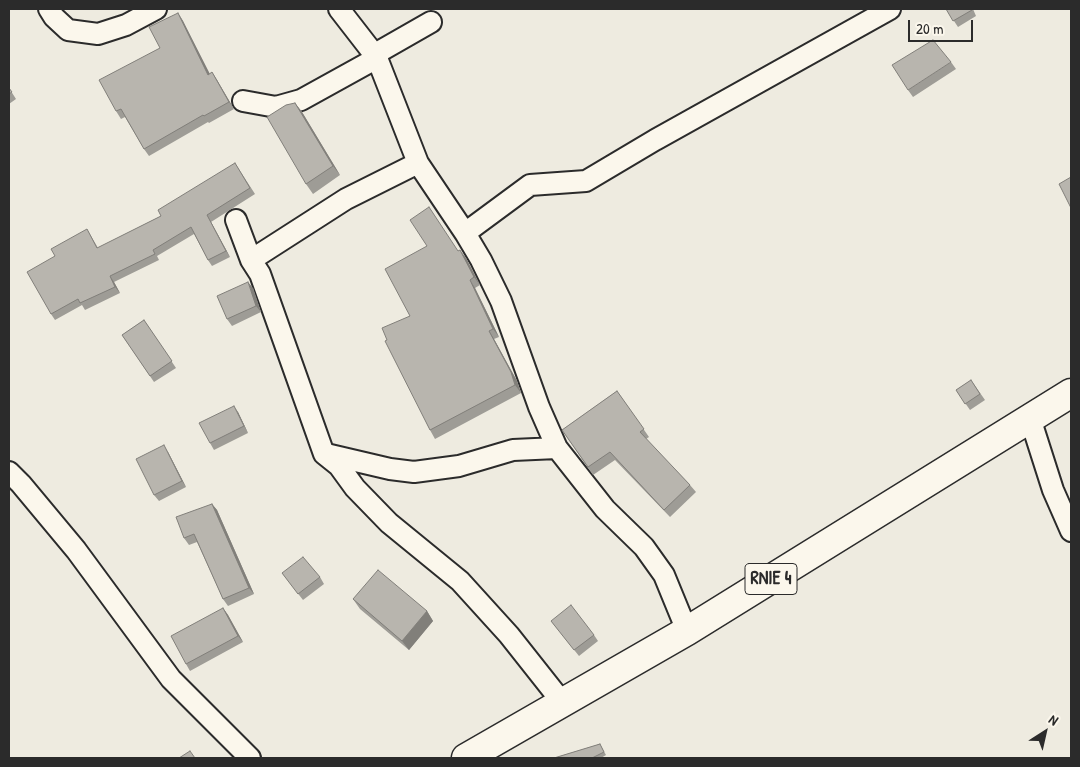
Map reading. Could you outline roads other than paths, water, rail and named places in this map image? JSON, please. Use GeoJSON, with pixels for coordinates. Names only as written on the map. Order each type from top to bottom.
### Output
{"type":"FeatureCollection","features":[{"type":"Feature","properties":{"kind":"main road","name":"RNIE 4"},"geometry":{"type":"LineString","coordinates":[[466,758],[687,631],[1071,393]]}},
{"type":"Feature","properties":{"kind":"street"},"geometry":{"type":"LineString","coordinates":[[49,9],[54,17],[68,30],[98,34],[126,25],[156,9]]}},
{"type":"Feature","properties":{"kind":"street"},"geometry":{"type":"LineString","coordinates":[[339,9],[376,56],[418,163],[481,260],[500,301],[539,408],[557,448],[605,509],[644,547],[664,575],[687,631]]}},
{"type":"Feature","properties":{"kind":"street"},"geometry":{"type":"LineString","coordinates":[[465,233],[530,185],[586,181],[655,140],[890,9]]}},
{"type":"Feature","properties":{"kind":"street"},"geometry":{"type":"LineString","coordinates":[[243,100],[276,107],[300,100],[431,22]]}},
{"type":"Feature","properties":{"kind":"street"},"geometry":{"type":"LineString","coordinates":[[251,260],[346,199],[418,163]]}},
{"type":"Feature","properties":{"kind":"street"},"geometry":{"type":"LineString","coordinates":[[236,220],[251,260],[260,274],[324,454],[339,466],[355,488],[389,523],[460,581],[509,635],[562,702]]}},
{"type":"Feature","properties":{"kind":"street"},"geometry":{"type":"LineString","coordinates":[[1030,418],[1052,490],[1071,532]]}},
{"type":"Feature","properties":{"kind":"street"},"geometry":{"type":"LineString","coordinates":[[324,454],[390,469],[414,472],[459,466],[513,450],[557,448]]}},
{"type":"Feature","properties":{"kind":"street"},"geometry":{"type":"LineString","coordinates":[[9,472],[76,550],[171,679],[250,758]]}}]}
